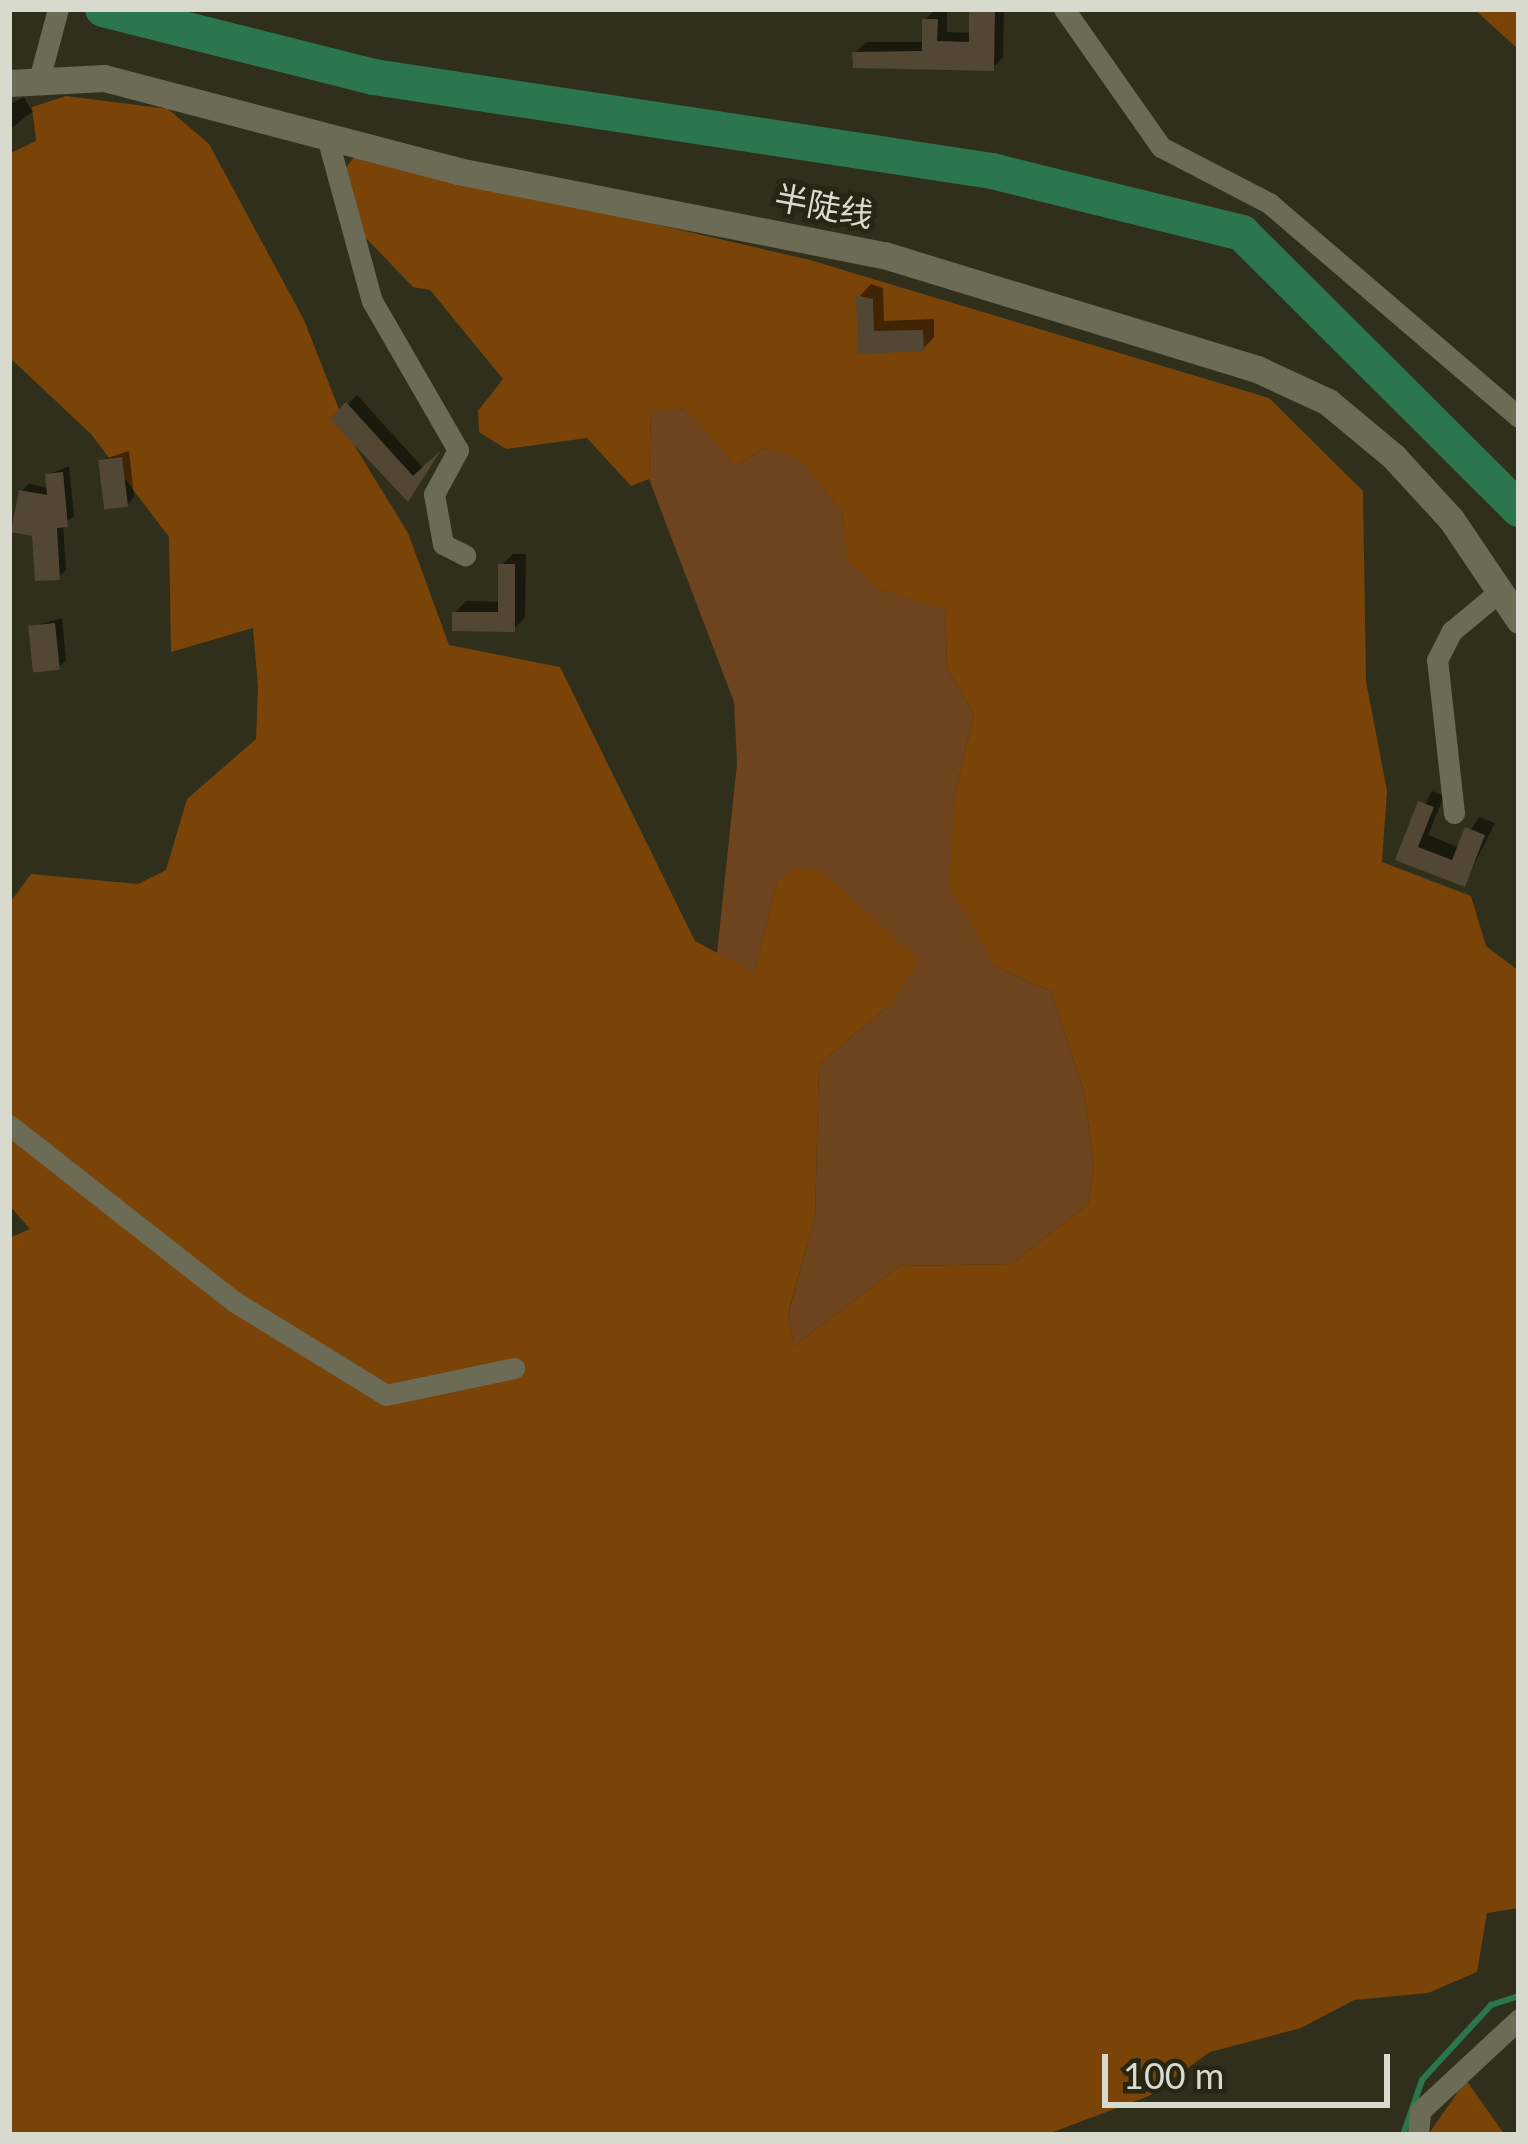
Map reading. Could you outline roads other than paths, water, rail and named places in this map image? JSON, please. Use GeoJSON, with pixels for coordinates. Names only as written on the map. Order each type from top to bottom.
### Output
{"type":"FeatureCollection","features":[{"type":"Feature","properties":{"kind":"street"},"geometry":{"type":"LineString","coordinates":[[40,76],[58,9]]}},
{"type":"Feature","properties":{"kind":"street"},"geometry":{"type":"LineString","coordinates":[[1064,9],[1161,147],[1269,203],[1519,417]]}},
{"type":"Feature","properties":{"kind":"street","name":"半陡线"},"geometry":{"type":"LineString","coordinates":[[9,83],[40,76],[104,78],[458,171],[884,255],[1257,369],[1328,402],[1393,456],[1451,518],[1519,620]]}},
{"type":"Feature","properties":{"kind":"street"},"geometry":{"type":"LineString","coordinates":[[327,136],[372,301],[458,450],[434,494],[443,544],[465,555]]}},
{"type":"Feature","properties":{"kind":"street"},"geometry":{"type":"LineString","coordinates":[[1454,813],[1437,660],[1452,631],[1500,591]]}},
{"type":"Feature","properties":{"kind":"street"},"geometry":{"type":"LineString","coordinates":[[9,1125],[235,1302],[386,1395],[514,1368]]}},
{"type":"Feature","properties":{"kind":"street"},"geometry":{"type":"LineString","coordinates":[[1418,2135],[1420,2111],[1519,2019]]}},
{"type":"Feature","properties":{"kind":"waterway"},"geometry":{"type":"LineString","coordinates":[[103,9],[374,77],[992,171],[1242,233],[1519,509]]}},
{"type":"Feature","properties":{"kind":"waterway"},"geometry":{"type":"LineString","coordinates":[[1403,2135],[1422,2080],[1491,2005],[1519,1996]]}}]}
